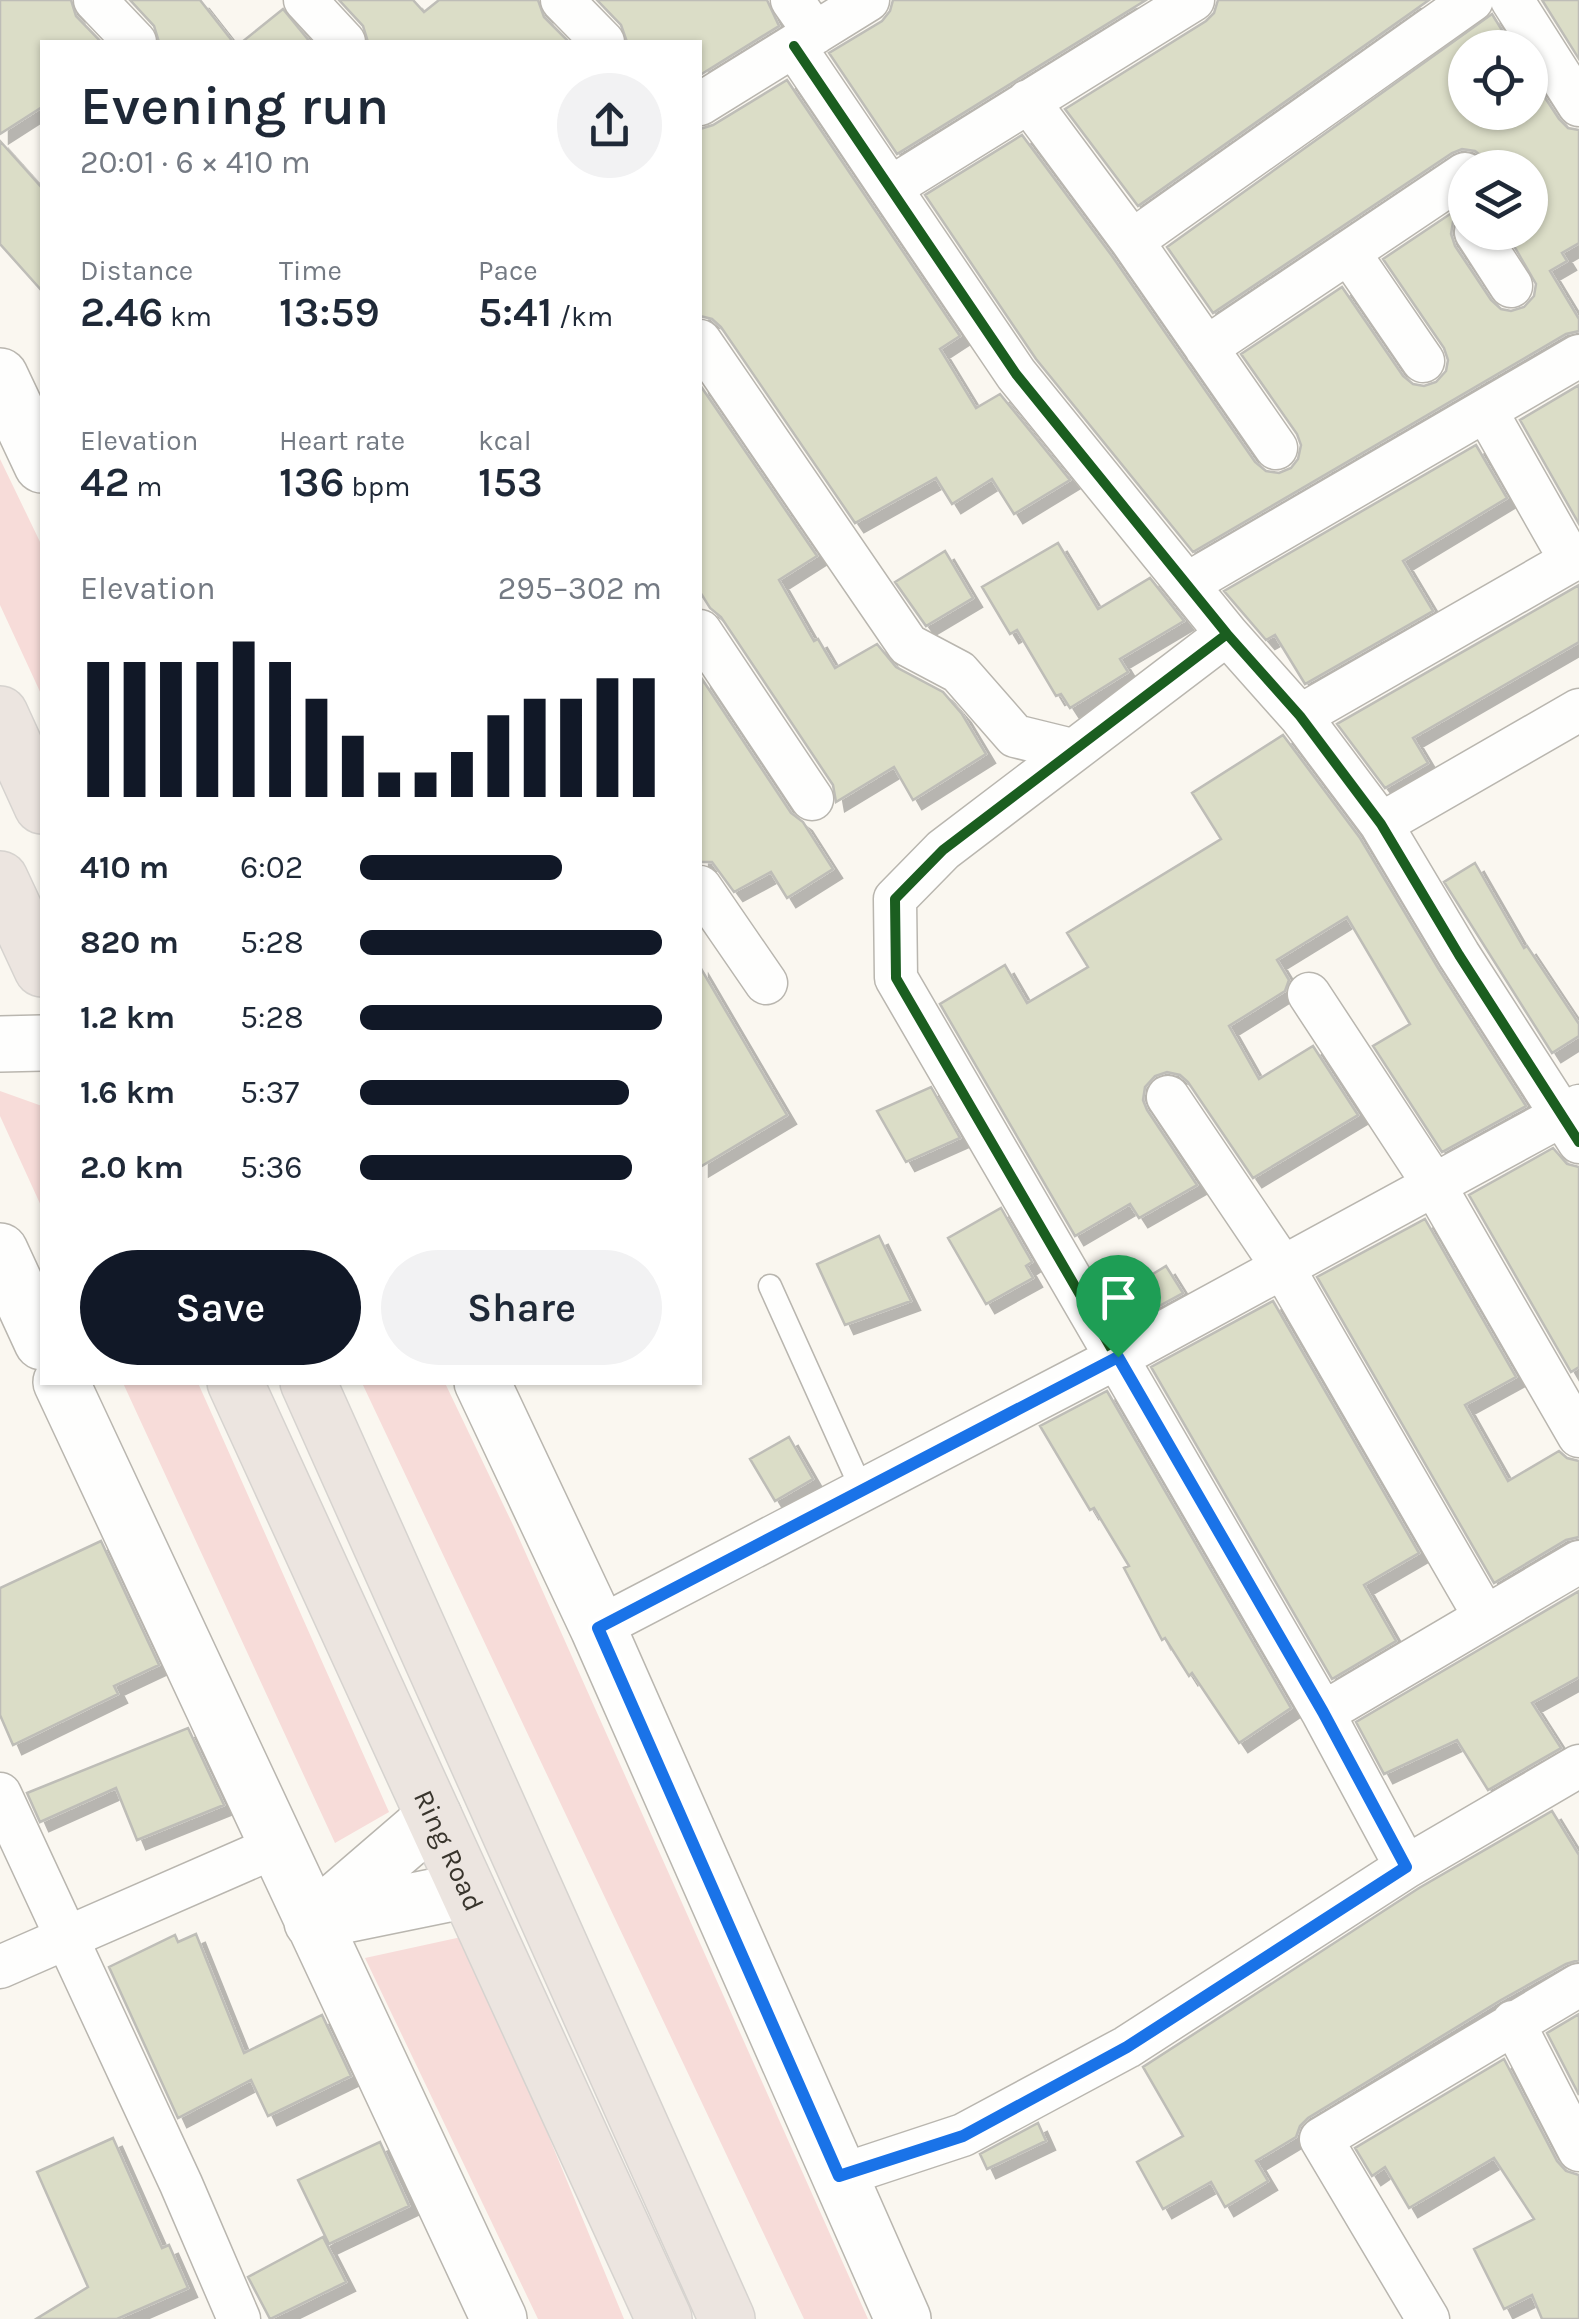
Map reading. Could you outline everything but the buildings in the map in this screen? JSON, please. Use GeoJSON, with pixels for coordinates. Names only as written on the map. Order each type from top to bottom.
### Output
{"type":"FeatureCollection","features":[{"type":"Feature","properties":{"kind":"main road"},"geometry":{"type":"LineString","coordinates":[[0,714],[40,802]]}},
{"type":"Feature","properties":{"kind":"main road"},"geometry":{"type":"LineString","coordinates":[[5,908],[40,966]]}},
{"type":"Feature","properties":{"kind":"main road","name":"Ring Road"},"geometry":{"type":"LineString","coordinates":[[236,1385],[664,2319]]}},
{"type":"Feature","properties":{"kind":"main road"},"geometry":{"type":"LineString","coordinates":[[309,1385],[727,2319]]}},
{"type":"Feature","properties":{"kind":"street"},"geometry":{"type":"LineString","coordinates":[[95,0],[133,40]]}},
{"type":"Feature","properties":{"kind":"street"},"geometry":{"type":"LineString","coordinates":[[305,0],[342,40]]}},
{"type":"Feature","properties":{"kind":"street"},"geometry":{"type":"LineString","coordinates":[[562,0],[601,40]]}},
{"type":"Feature","properties":{"kind":"street"},"geometry":{"type":"LineString","coordinates":[[702,102],[800,26],[868,0]]}},
{"type":"Feature","properties":{"kind":"street"},"geometry":{"type":"LineString","coordinates":[[890,188],[1193,0]]}},
{"type":"Feature","properties":{"kind":"street"},"geometry":{"type":"LineString","coordinates":[[1132,241],[1472,0]]}},
{"type":"Feature","properties":{"kind":"street"},"geometry":{"type":"LineString","coordinates":[[1526,5],[1579,105]]}},
{"type":"Feature","properties":{"kind":"street"},"geometry":{"type":"LineString","coordinates":[[598,1628],[1118,1357],[1433,1183],[1574,1121],[1458,956],[1382,824],[1300,716],[1226,634],[1016,374],[890,188],[800,26]]}},
{"type":"Feature","properties":{"kind":"street"},"geometry":{"type":"LineString","coordinates":[[1028,101],[1132,241],[1276,448]]}},
{"type":"Feature","properties":{"kind":"street"},"geometry":{"type":"LineString","coordinates":[[1206,348],[1448,194]]}},
{"type":"Feature","properties":{"kind":"street"},"geometry":{"type":"LineString","coordinates":[[1488,250],[1511,286]]}},
{"type":"Feature","properties":{"kind":"street"},"geometry":{"type":"LineString","coordinates":[[1350,253],[1423,361]]}},
{"type":"Feature","properties":{"kind":"street"},"geometry":{"type":"LineString","coordinates":[[702,345],[908,644],[959,672],[1015,736],[1072,750]]}},
{"type":"Feature","properties":{"kind":"street"},"geometry":{"type":"LineString","coordinates":[[1186,584],[1579,356]]}},
{"type":"Feature","properties":{"kind":"street"},"geometry":{"type":"LineString","coordinates":[[0,376],[40,461]]}},
{"type":"Feature","properties":{"kind":"street"},"geometry":{"type":"LineString","coordinates":[[1300,716],[1575,558],[1486,411]]}},
{"type":"Feature","properties":{"kind":"street"},"geometry":{"type":"LineString","coordinates":[[1226,634],[943,850],[895,899],[896,978],[1323,1712],[1406,1867]]}},
{"type":"Feature","properties":{"kind":"street"},"geometry":{"type":"LineString","coordinates":[[702,635],[812,799]]}},
{"type":"Feature","properties":{"kind":"street"},"geometry":{"type":"LineString","coordinates":[[1382,824],[1579,710]]}},
{"type":"Feature","properties":{"kind":"street"},"geometry":{"type":"LineString","coordinates":[[702,890],[766,983]]}},
{"type":"Feature","properties":{"kind":"street"},"geometry":{"type":"LineString","coordinates":[[1310,994],[1433,1183],[1579,1436]]}},
{"type":"Feature","properties":{"kind":"street"},"geometry":{"type":"LineString","coordinates":[[0,1044],[40,1042]]}},
{"type":"Feature","properties":{"kind":"street"},"geometry":{"type":"LineString","coordinates":[[1168,1097],[1282,1266],[1485,1618]]}},
{"type":"Feature","properties":{"kind":"street"},"geometry":{"type":"LineString","coordinates":[[0,1251],[40,1338]]}},
{"type":"Feature","properties":{"kind":"street"},"geometry":{"type":"LineString","coordinates":[[62,1385],[499,2319]]}},
{"type":"Feature","properties":{"kind":"street"},"geometry":{"type":"LineString","coordinates":[[483,1385],[598,1628],[903,2319]]}},
{"type":"Feature","properties":{"kind":"street"},"geometry":{"type":"LineString","coordinates":[[1323,1712],[1579,1562]]}},
{"type":"Feature","properties":{"kind":"street"},"geometry":{"type":"LineString","coordinates":[[839,2176],[963,2136],[1127,2047],[1406,1867],[1579,1766]]}},
{"type":"Feature","properties":{"kind":"street"},"geometry":{"type":"LineString","coordinates":[[0,1794],[181,2184],[239,2319]]}},
{"type":"Feature","properties":{"kind":"street"},"geometry":{"type":"LineString","coordinates":[[312,1922],[434,1817]]}},
{"type":"Feature","properties":{"kind":"street"},"geometry":{"type":"LineString","coordinates":[[0,1967],[277,1846]]}},
{"type":"Feature","properties":{"kind":"street"},"geometry":{"type":"LineString","coordinates":[[312,1922],[467,1890]]}},
{"type":"Feature","properties":{"kind":"street"},"geometry":{"type":"LineString","coordinates":[[1428,2319],[1321,2139],[1579,1985]]}},
{"type":"Feature","properties":{"kind":"street"},"geometry":{"type":"LineString","coordinates":[[1513,2022],[1579,2150]]}},
{"type":"Feature","properties":{"kind":"lane"},"geometry":{"type":"LineString","coordinates":[[770,1286],[862,1490]]}},
{"type":"Feature","properties":{"kind":"shaded area"},"geometry":{"type":"Polygon","coordinates":[[[0,459],[40,542],[40,692],[0,605],[0,459]]]}},
{"type":"Feature","properties":{"kind":"shaded area"},"geometry":{"type":"Polygon","coordinates":[[[0,1091],[40,1105],[40,1204],[0,1116],[0,1091]]]}},
{"type":"Feature","properties":{"kind":"shaded area"},"geometry":{"type":"Polygon","coordinates":[[[124,1385],[199,1385],[389,1812],[335,1843],[124,1385]]]}},
{"type":"Feature","properties":{"kind":"shaded area"},"geometry":{"type":"Polygon","coordinates":[[[363,1385],[446,1385],[514,1527],[868,2319],[804,2319],[363,1385]]]}},
{"type":"Feature","properties":{"kind":"shaded area"},"geometry":{"type":"Polygon","coordinates":[[[466,1936],[624,2319],[538,2319],[365,1958],[466,1936]]]}},
{"type":"Feature","properties":{"kind":"cycle path"},"geometry":{"type":"LineString","coordinates":[[794,46],[1016,374],[1227,634],[1300,716],[1381,824],[1459,955],[1579,1142]]}},
{"type":"Feature","properties":{"kind":"cycle path"},"geometry":{"type":"LineString","coordinates":[[1227,634],[943,850],[895,899],[896,978],[1323,1713],[1406,1867]]}},
{"type":"Feature","properties":{"kind":"route"},"geometry":{"type":"LineString","coordinates":[[1118,1357],[1323,1712],[1406,1867],[1127,2047],[963,2136],[839,2176],[598,1628],[1118,1357]]}}]}
